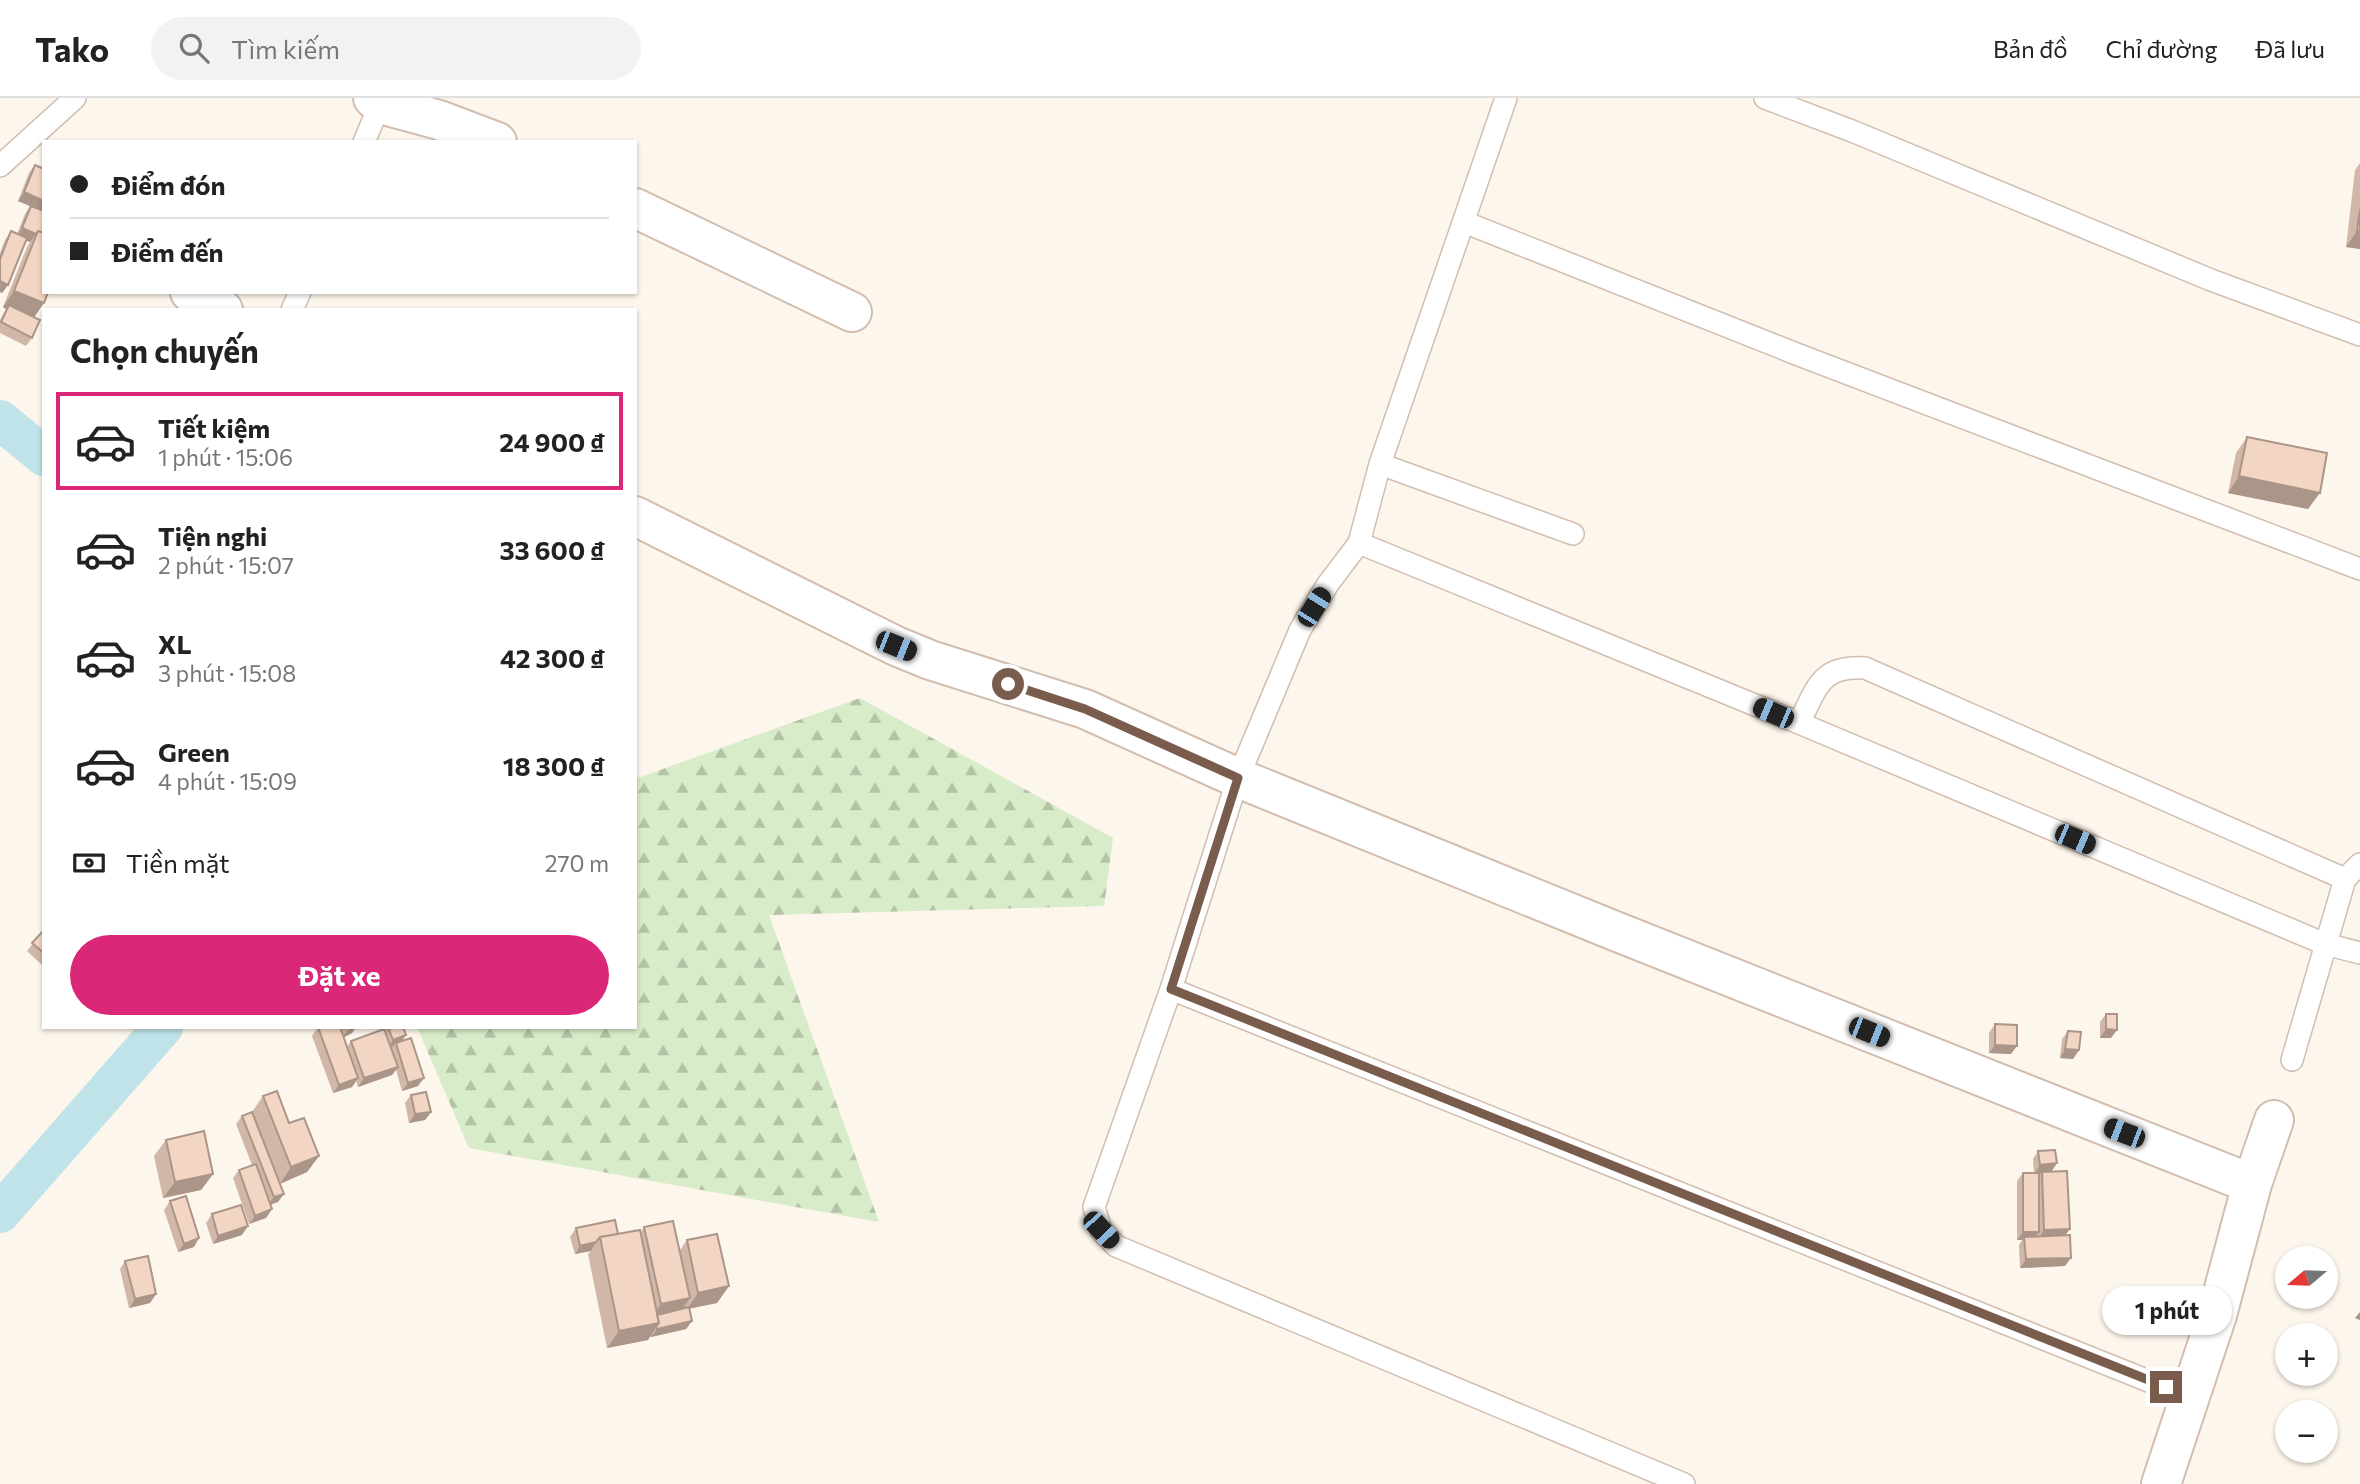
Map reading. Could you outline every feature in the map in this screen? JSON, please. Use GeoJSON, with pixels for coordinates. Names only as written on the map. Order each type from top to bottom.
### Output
{"type":"FeatureCollection","features":[{"type":"Feature","properties":{"kind":"street"},"geometry":{"type":"LineString","coordinates":[[376,101],[439,120],[492,140]]}},
{"type":"Feature","properties":{"kind":"street"},"geometry":{"type":"LineString","coordinates":[[637,209],[852,313]]}},
{"type":"Feature","properties":{"kind":"street"},"geometry":{"type":"LineString","coordinates":[[194,294],[219,308]]}},
{"type":"Feature","properties":{"kind":"street"},"geometry":{"type":"LineString","coordinates":[[637,517],[896,646],[930,660],[1085,709],[1238,778],[2252,1184]]}},
{"type":"Feature","properties":{"kind":"street"},"geometry":{"type":"LineString","coordinates":[[2161,1484],[2217,1315],[2252,1184],[2274,1121]]}},
{"type":"Feature","properties":{"kind":"lane"},"geometry":{"type":"LineString","coordinates":[[0,166],[75,98]]}},
{"type":"Feature","properties":{"kind":"lane"},"geometry":{"type":"LineString","coordinates":[[1506,98],[1380,464],[1360,543],[1328,584],[1300,630],[1238,778],[1171,989],[1094,1207],[1101,1230],[1116,1246],[1684,1484]]}},
{"type":"Feature","properties":{"kind":"lane"},"geometry":{"type":"LineString","coordinates":[[1765,98],[2211,280],[2360,335]]}},
{"type":"Feature","properties":{"kind":"lane"},"geometry":{"type":"LineString","coordinates":[[365,140],[376,101]]}},
{"type":"Feature","properties":{"kind":"lane"},"geometry":{"type":"LineString","coordinates":[[1464,222],[1799,355],[2360,569]]}},
{"type":"Feature","properties":{"kind":"lane"},"geometry":{"type":"LineString","coordinates":[[1380,464],[1573,534]]}},
{"type":"Feature","properties":{"kind":"lane"},"geometry":{"type":"LineString","coordinates":[[1360,543],[1799,723],[2325,944],[2360,954]]}},
{"type":"Feature","properties":{"kind":"lane"},"geometry":{"type":"LineString","coordinates":[[1799,723],[1818,686],[1830,673],[1844,666],[1865,668],[2345,879]]}},
{"type":"Feature","properties":{"kind":"lane"},"geometry":{"type":"LineString","coordinates":[[2292,1060],[2345,879],[2360,864]]}},
{"type":"Feature","properties":{"kind":"lane"},"geometry":{"type":"LineString","coordinates":[[1171,989],[2191,1398]]}},
{"type":"Feature","properties":{"kind":"green space"},"geometry":{"type":"Polygon","coordinates":[[[860,698],[1113,838],[1104,906],[769,915],[879,1222],[469,1148],[418,1029],[637,1029],[637,778],[860,698]]]}},
{"type":"Feature","properties":{"kind":"building"},"geometry":{"type":"Polygon","coordinates":[[[35,165],[42,168],[42,200],[24,192],[35,165]]]}},
{"type":"Feature","properties":{"kind":"building"},"geometry":{"type":"Polygon","coordinates":[[[31,206],[42,210],[42,232],[38,231],[36,234],[22,228],[31,206]]]}},
{"type":"Feature","properties":{"kind":"building"},"geometry":{"type":"Polygon","coordinates":[[[2360,209],[2360,231],[2357,231],[2360,209]]]}},
{"type":"Feature","properties":{"kind":"building"},"geometry":{"type":"Polygon","coordinates":[[[11,231],[27,238],[8,285],[0,281],[0,259],[11,231]]]}},
{"type":"Feature","properties":{"kind":"building"},"geometry":{"type":"Polygon","coordinates":[[[38,231],[42,232],[42,294],[47,294],[44,303],[14,291],[38,231]]]}},
{"type":"Feature","properties":{"kind":"building"},"geometry":{"type":"Polygon","coordinates":[[[9,305],[40,320],[32,338],[1,322],[9,305]]]}},
{"type":"Feature","properties":{"kind":"building"},"geometry":{"type":"Polygon","coordinates":[[[2247,437],[2327,453],[2320,493],[2239,476],[2247,437]]]}},
{"type":"Feature","properties":{"kind":"building"},"geometry":{"type":"Polygon","coordinates":[[[42,932],[42,951],[32,943],[42,932]]]}},
{"type":"Feature","properties":{"kind":"building"},"geometry":{"type":"Polygon","coordinates":[[[2106,1014],[2117,1014],[2117,1030],[2106,1029],[2106,1014]]]}},
{"type":"Feature","properties":{"kind":"building"},"geometry":{"type":"Polygon","coordinates":[[[1995,1024],[2017,1025],[2017,1046],[1995,1045],[1995,1024]]]}},
{"type":"Feature","properties":{"kind":"building"},"geometry":{"type":"Polygon","coordinates":[[[319,1029],[341,1029],[358,1078],[339,1085],[319,1029]]]}},
{"type":"Feature","properties":{"kind":"building"},"geometry":{"type":"Polygon","coordinates":[[[384,1029],[398,1067],[364,1078],[351,1041],[384,1029]]]}},
{"type":"Feature","properties":{"kind":"building"},"geometry":{"type":"Polygon","coordinates":[[[389,1029],[404,1029],[406,1035],[393,1040],[389,1029]]]}},
{"type":"Feature","properties":{"kind":"building"},"geometry":{"type":"Polygon","coordinates":[[[2068,1031],[2081,1032],[2079,1050],[2065,1049],[2068,1031]]]}},
{"type":"Feature","properties":{"kind":"building"},"geometry":{"type":"Polygon","coordinates":[[[411,1038],[424,1078],[408,1083],[396,1043],[411,1038]]]}},
{"type":"Feature","properties":{"kind":"building"},"geometry":{"type":"Polygon","coordinates":[[[277,1091],[289,1123],[304,1118],[319,1156],[291,1167],[263,1096],[277,1091]]]}},
{"type":"Feature","properties":{"kind":"building"},"geometry":{"type":"Polygon","coordinates":[[[426,1092],[431,1112],[415,1114],[411,1095],[426,1092]]]}},
{"type":"Feature","properties":{"kind":"building"},"geometry":{"type":"Polygon","coordinates":[[[252,1112],[284,1194],[274,1197],[242,1116],[252,1112]]]}},
{"type":"Feature","properties":{"kind":"building"},"geometry":{"type":"Polygon","coordinates":[[[204,1131],[213,1174],[175,1182],[166,1140],[204,1131]]]}},
{"type":"Feature","properties":{"kind":"building"},"geometry":{"type":"Polygon","coordinates":[[[2055,1150],[2057,1163],[2040,1165],[2038,1151],[2055,1150]]]}},
{"type":"Feature","properties":{"kind":"building"},"geometry":{"type":"Polygon","coordinates":[[[256,1164],[272,1209],[255,1216],[239,1170],[256,1164]]]}},
{"type":"Feature","properties":{"kind":"building"},"geometry":{"type":"Polygon","coordinates":[[[2067,1171],[2070,1229],[2044,1230],[2042,1172],[2067,1171]]]}},
{"type":"Feature","properties":{"kind":"building"},"geometry":{"type":"Polygon","coordinates":[[[2023,1173],[2039,1173],[2039,1232],[2023,1232],[2023,1173]]]}},
{"type":"Feature","properties":{"kind":"building"},"geometry":{"type":"Polygon","coordinates":[[[186,1196],[199,1238],[184,1244],[170,1201],[186,1196]]]}},
{"type":"Feature","properties":{"kind":"building"},"geometry":{"type":"Polygon","coordinates":[[[241,1205],[248,1226],[218,1236],[212,1214],[241,1205]]]}},
{"type":"Feature","properties":{"kind":"building"},"geometry":{"type":"Polygon","coordinates":[[[615,1220],[618,1234],[600,1237],[596,1242],[580,1246],[576,1228],[615,1220]]]}},
{"type":"Feature","properties":{"kind":"building"},"geometry":{"type":"Polygon","coordinates":[[[673,1221],[690,1298],[661,1304],[644,1227],[673,1221]]]}},
{"type":"Feature","properties":{"kind":"building"},"geometry":{"type":"Polygon","coordinates":[[[640,1230],[659,1323],[619,1331],[600,1237],[640,1230]]]}},
{"type":"Feature","properties":{"kind":"building"},"geometry":{"type":"Polygon","coordinates":[[[717,1234],[729,1286],[698,1293],[687,1240],[717,1234]]]}},
{"type":"Feature","properties":{"kind":"building"},"geometry":{"type":"Polygon","coordinates":[[[2070,1235],[2071,1258],[2026,1259],[2024,1237],[2070,1235]]]}},
{"type":"Feature","properties":{"kind":"building"},"geometry":{"type":"Polygon","coordinates":[[[148,1256],[156,1294],[135,1299],[125,1261],[148,1256]]]}},
{"type":"Feature","properties":{"kind":"building"},"geometry":{"type":"Polygon","coordinates":[[[689,1307],[692,1321],[657,1329],[657,1315],[689,1307]]]}},
{"type":"Feature","properties":{"kind":"waterway"},"geometry":{"type":"LineString","coordinates":[[0,420],[42,454]]}},
{"type":"Feature","properties":{"kind":"waterway"},"geometry":{"type":"LineString","coordinates":[[0,1213],[161,1029]]}},
{"type":"Feature","properties":{"kind":"route"},"geometry":{"type":"LineString","coordinates":[[1008,684],[1085,709],[1238,778],[1171,989],[2166,1387]]}}]}
